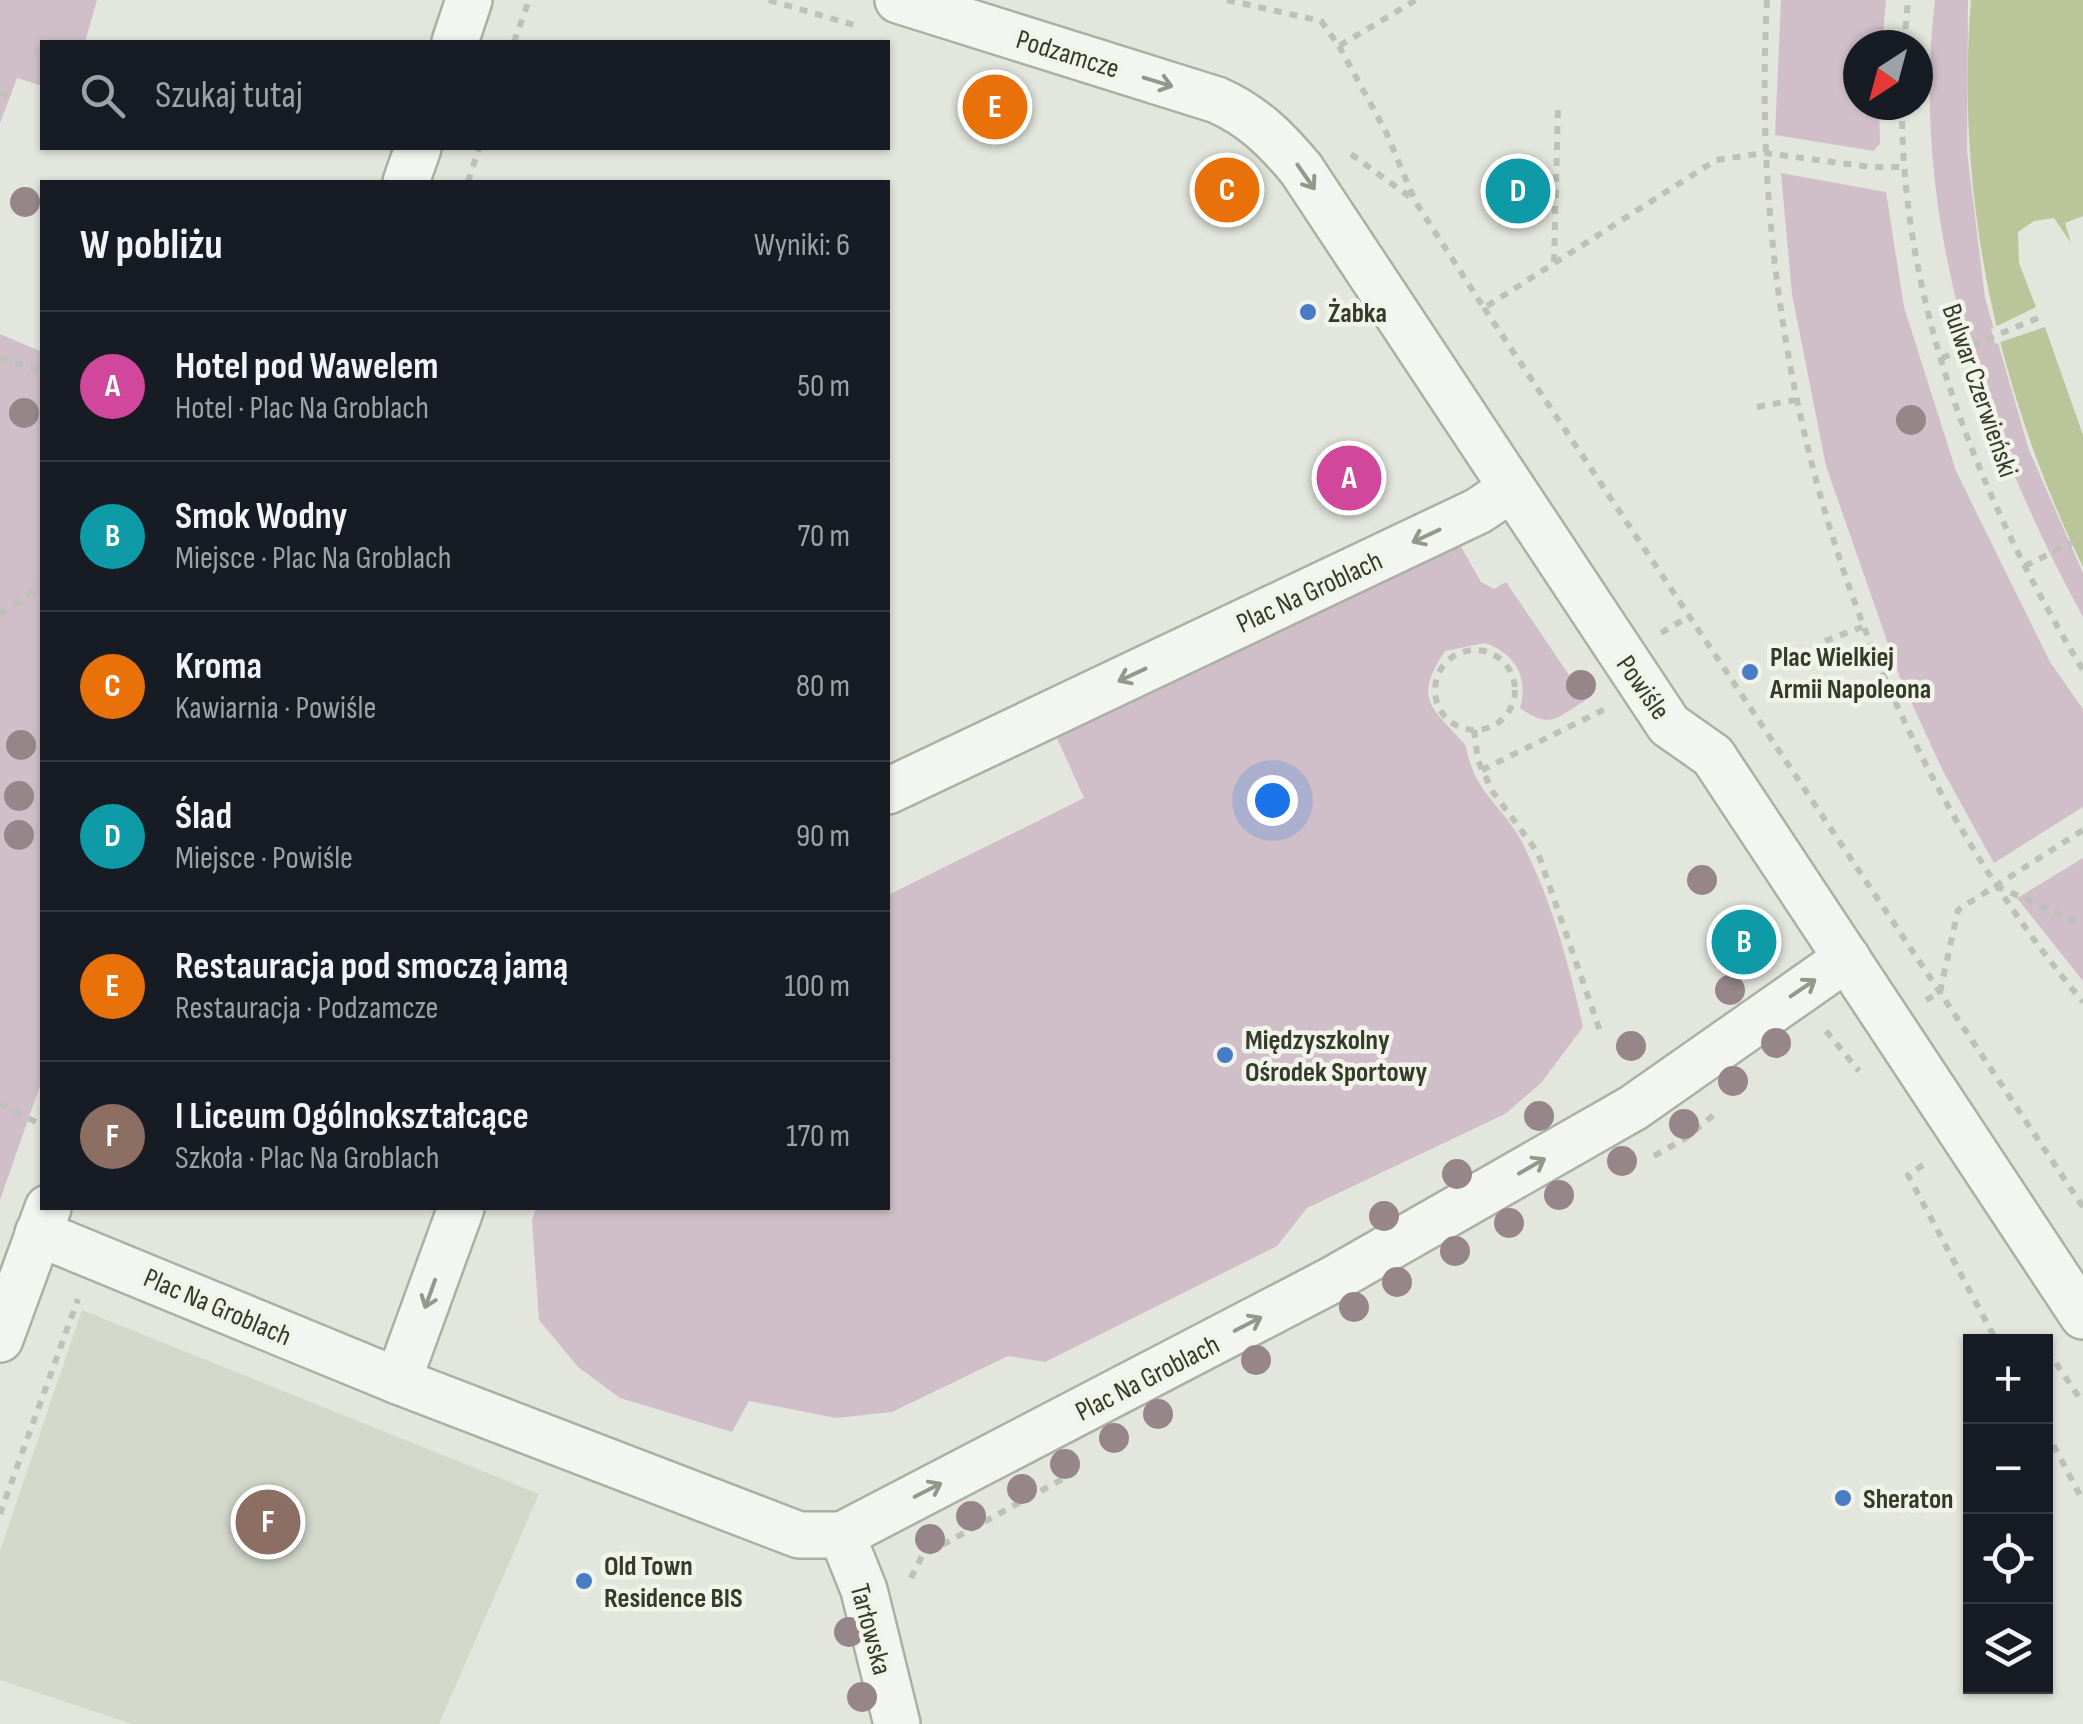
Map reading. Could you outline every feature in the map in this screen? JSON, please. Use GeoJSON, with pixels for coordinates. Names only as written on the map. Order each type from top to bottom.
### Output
{"type":"FeatureCollection","features":[{"type":"Feature","properties":{"kind":"street"},"geometry":{"type":"LineString","coordinates":[[455,40],[470,0]]}},
{"type":"Feature","properties":{"kind":"street","name":"Podzamcze"},"geometry":{"type":"LineString","coordinates":[[898,0],[1238,109]]}},
{"type":"Feature","properties":{"kind":"street","name":"Powiśle"},"geometry":{"type":"LineString","coordinates":[[1238,109],[1259,124],[1301,169],[1668,725],[1713,756],[2083,1316]]}},
{"type":"Feature","properties":{"kind":"street"},"geometry":{"type":"LineString","coordinates":[[407,180],[417,150]]}},
{"type":"Feature","properties":{"kind":"street","name":"Plac Na Groblach"},"geometry":{"type":"LineString","coordinates":[[890,790],[1478,511],[1511,489]]}},
{"type":"Feature","properties":{"kind":"street","name":"Plac Na Groblach"},"geometry":{"type":"LineString","coordinates":[[43,1220],[398,1381],[799,1534],[842,1536],[1349,1271],[1633,1108],[1847,958]]}},
{"type":"Feature","properties":{"kind":"street"},"geometry":{"type":"LineString","coordinates":[[398,1381],[460,1210]]}},
{"type":"Feature","properties":{"kind":"street"},"geometry":{"type":"LineString","coordinates":[[0,1339],[43,1220]]}},
{"type":"Feature","properties":{"kind":"street","name":"Tarłowska"},"geometry":{"type":"LineString","coordinates":[[842,1536],[864,1590],[897,1724]]}},
{"type":"Feature","properties":{"kind":"path"},"geometry":{"type":"LineString","coordinates":[[515,40],[529,0]]}},
{"type":"Feature","properties":{"kind":"path"},"geometry":{"type":"LineString","coordinates":[[1228,0],[1321,21],[1339,46],[1386,132],[1415,201],[2083,1207]]}},
{"type":"Feature","properties":{"kind":"path"},"geometry":{"type":"LineString","coordinates":[[1339,46],[1416,0]]}},
{"type":"Feature","properties":{"kind":"path"},"geometry":{"type":"LineString","coordinates":[[1767,0],[1766,153],[1774,258],[1795,400],[1828,526],[1865,626],[1943,802],[1995,886],[2083,1002]]}},
{"type":"Feature","properties":{"kind":"path"},"geometry":{"type":"LineString","coordinates":[[1905,30],[1908,0]]}},
{"type":"Feature","properties":{"kind":"path"},"geometry":{"type":"LineString","coordinates":[[0,92],[11,96]]}},
{"type":"Feature","properties":{"kind":"path"},"geometry":{"type":"LineString","coordinates":[[1554,263],[1558,106]]}},
{"type":"Feature","properties":{"kind":"path","name":"Bulwar Czerwieński"},"geometry":{"type":"LineString","coordinates":[[1902,120],[1902,167],[1922,285],[1942,358],[1975,456],[2025,566],[2083,670]]}},
{"type":"Feature","properties":{"kind":"path"},"geometry":{"type":"LineString","coordinates":[[469,180],[478,150]]}},
{"type":"Feature","properties":{"kind":"path"},"geometry":{"type":"LineString","coordinates":[[1484,308],[1716,160],[1766,153],[1870,168],[1902,167]]}},
{"type":"Feature","properties":{"kind":"path"},"geometry":{"type":"LineString","coordinates":[[1942,358],[2045,315]]}},
{"type":"Feature","properties":{"kind":"path"},"geometry":{"type":"LineString","coordinates":[[0,357],[40,371]]}},
{"type":"Feature","properties":{"kind":"path"},"geometry":{"type":"LineString","coordinates":[[1757,407],[1795,400]]}},
{"type":"Feature","properties":{"kind":"path"},"geometry":{"type":"LineString","coordinates":[[2025,566],[2083,536]]}},
{"type":"Feature","properties":{"kind":"path"},"geometry":{"type":"LineString","coordinates":[[0,614],[40,586]]}},
{"type":"Feature","properties":{"kind":"path"},"geometry":{"type":"LineString","coordinates":[[1825,640],[1865,626]]}},
{"type":"Feature","properties":{"kind":"path"},"geometry":{"type":"LineString","coordinates":[[1477,650],[1503,660],[1515,685],[1515,699],[1500,722],[1474,730],[1449,722],[1436,701],[1434,688],[1437,674],[1452,656],[1477,650]]}},
{"type":"Feature","properties":{"kind":"path"},"geometry":{"type":"LineString","coordinates":[[1482,770],[1606,708]]}},
{"type":"Feature","properties":{"kind":"path"},"geometry":{"type":"LineString","coordinates":[[1474,730],[1482,770],[1538,853],[1601,1034]]}},
{"type":"Feature","properties":{"kind":"path"},"geometry":{"type":"LineString","coordinates":[[1958,910],[2083,830]]}},
{"type":"Feature","properties":{"kind":"path"},"geometry":{"type":"LineString","coordinates":[[1995,886],[2083,925]]}},
{"type":"Feature","properties":{"kind":"path"},"geometry":{"type":"LineString","coordinates":[[1821,1025],[1847,1053]]}},
{"type":"Feature","properties":{"kind":"path"},"geometry":{"type":"LineString","coordinates":[[1640,1163],[1686,1138],[1731,1100]]}},
{"type":"Feature","properties":{"kind":"path"},"geometry":{"type":"LineString","coordinates":[[0,1104],[40,1124]]}},
{"type":"Feature","properties":{"kind":"path"},"geometry":{"type":"LineString","coordinates":[[1924,1165],[1908,1175],[1993,1334]]}},
{"type":"Feature","properties":{"kind":"path"},"geometry":{"type":"LineString","coordinates":[[0,1514],[79,1296],[97,1303]]}},
{"type":"Feature","properties":{"kind":"path"},"geometry":{"type":"LineString","coordinates":[[2053,1358],[2083,1403]]}},
{"type":"Feature","properties":{"kind":"path"},"geometry":{"type":"LineString","coordinates":[[2053,1444],[2083,1500]]}},
{"type":"Feature","properties":{"kind":"path"},"geometry":{"type":"LineString","coordinates":[[915,1592],[910,1573],[922,1556],[1092,1462]]}},
{"type":"Feature","properties":{"kind":"shaded area"},"geometry":{"type":"Polygon","coordinates":[[[0,0],[97,0],[86,40],[40,40],[40,85],[17,78],[0,123],[0,0]]]}},
{"type":"Feature","properties":{"kind":"shaded area"},"geometry":{"type":"Polygon","coordinates":[[[1781,0],[1886,0],[1883,30],[1843,30],[1843,120],[1879,120],[1880,143],[1874,151],[1775,135],[1781,0]]]}},
{"type":"Feature","properties":{"kind":"shaded area"},"geometry":{"type":"Polygon","coordinates":[[[1935,0],[1968,0],[1967,151],[1985,298],[2029,450],[2083,573],[2083,617],[2013,472],[1984,396],[1961,319],[1933,161],[1935,0]]]}},
{"type":"Feature","properties":{"kind":"shaded area"},"geometry":{"type":"Polygon","coordinates":[[[1971,0],[2083,0],[2083,567],[2027,432],[1989,291],[1970,147],[1971,0]]]}},
{"type":"Feature","properties":{"kind":"shaded area"},"geometry":{"type":"Polygon","coordinates":[[[1781,173],[1886,192],[1904,307],[1956,471],[2050,662],[2083,709],[2083,807],[1994,863],[1943,771],[1900,678],[1826,466],[1792,294],[1781,173]]]}},
{"type":"Feature","properties":{"kind":"shaded area"},"geometry":{"type":"Polygon","coordinates":[[[0,334],[40,351],[40,1086],[0,1200],[0,334]]]}},
{"type":"Feature","properties":{"kind":"shaded area","name":"Międzyszkolny Ośrodek Sportowy"},"geometry":{"type":"Polygon","coordinates":[[[1459,543],[1481,582],[1494,589],[1506,582],[1586,700],[1553,719],[1531,715],[1520,708],[1523,687],[1512,660],[1485,643],[1445,651],[1429,682],[1428,693],[1436,713],[1466,746],[1482,788],[1523,844],[1551,911],[1583,1027],[1541,1083],[1505,1114],[1307,1208],[1277,1246],[1045,1362],[1008,1356],[892,1412],[836,1418],[749,1401],[732,1432],[620,1398],[578,1367],[539,1320],[532,1221],[535,1210],[890,1210],[890,894],[1084,798],[1051,725],[1459,543]]]}},
{"type":"Feature","properties":{"kind":"shaded area"},"geometry":{"type":"Polygon","coordinates":[[[2083,858],[2083,981],[2017,898],[2083,858]]]}},
{"type":"Feature","properties":{"kind":"shaded area"},"geometry":{"type":"Polygon","coordinates":[[[82,1310],[539,1494],[439,1724],[132,1724],[0,1680],[0,1551],[82,1310]]]}},
{"type":"Feature","properties":{"kind":"pier"},"geometry":{"type":"Polygon","coordinates":[[[2083,216],[2083,435],[2045,327],[1995,344],[1991,329],[2036,307],[2019,263],[2018,232],[2034,221],[2054,218],[2071,243],[2065,223],[2083,216]]]}},
{"type":"Feature","properties":{"kind":"place","name":"Restauracja pod smoczą jamą"},"geometry":{"type":"Point","coordinates":[995,107]}},
{"type":"Feature","properties":{"kind":"place","name":"Kroma"},"geometry":{"type":"Point","coordinates":[1227,190]}},
{"type":"Feature","properties":{"kind":"place","name":"Ślad"},"geometry":{"type":"Point","coordinates":[1518,191]}},
{"type":"Feature","properties":{"kind":"place","name":"Żabka"},"geometry":{"type":"Point","coordinates":[1308,312]}},
{"type":"Feature","properties":{"kind":"place","name":"Hotel pod Wawelem"},"geometry":{"type":"Point","coordinates":[1349,478]}},
{"type":"Feature","properties":{"kind":"place","name":"Plac Wielkiej Armii Napoleona"},"geometry":{"type":"Point","coordinates":[1750,672]}},
{"type":"Feature","properties":{"kind":"place","name":"Smok Wodny"},"geometry":{"type":"Point","coordinates":[1744,942]}},
{"type":"Feature","properties":{"kind":"place","name":"Międzyszkolny Ośrodek Sportowy"},"geometry":{"type":"Point","coordinates":[1225,1055]}},
{"type":"Feature","properties":{"kind":"place","name":"Sheraton"},"geometry":{"type":"Point","coordinates":[1843,1498]}},
{"type":"Feature","properties":{"kind":"place","name":"I Liceum Ogólnokształcące"},"geometry":{"type":"Point","coordinates":[268,1522]}},
{"type":"Feature","properties":{"kind":"place","name":"Old Town Residence BIS"},"geometry":{"type":"Point","coordinates":[584,1581]}}]}
